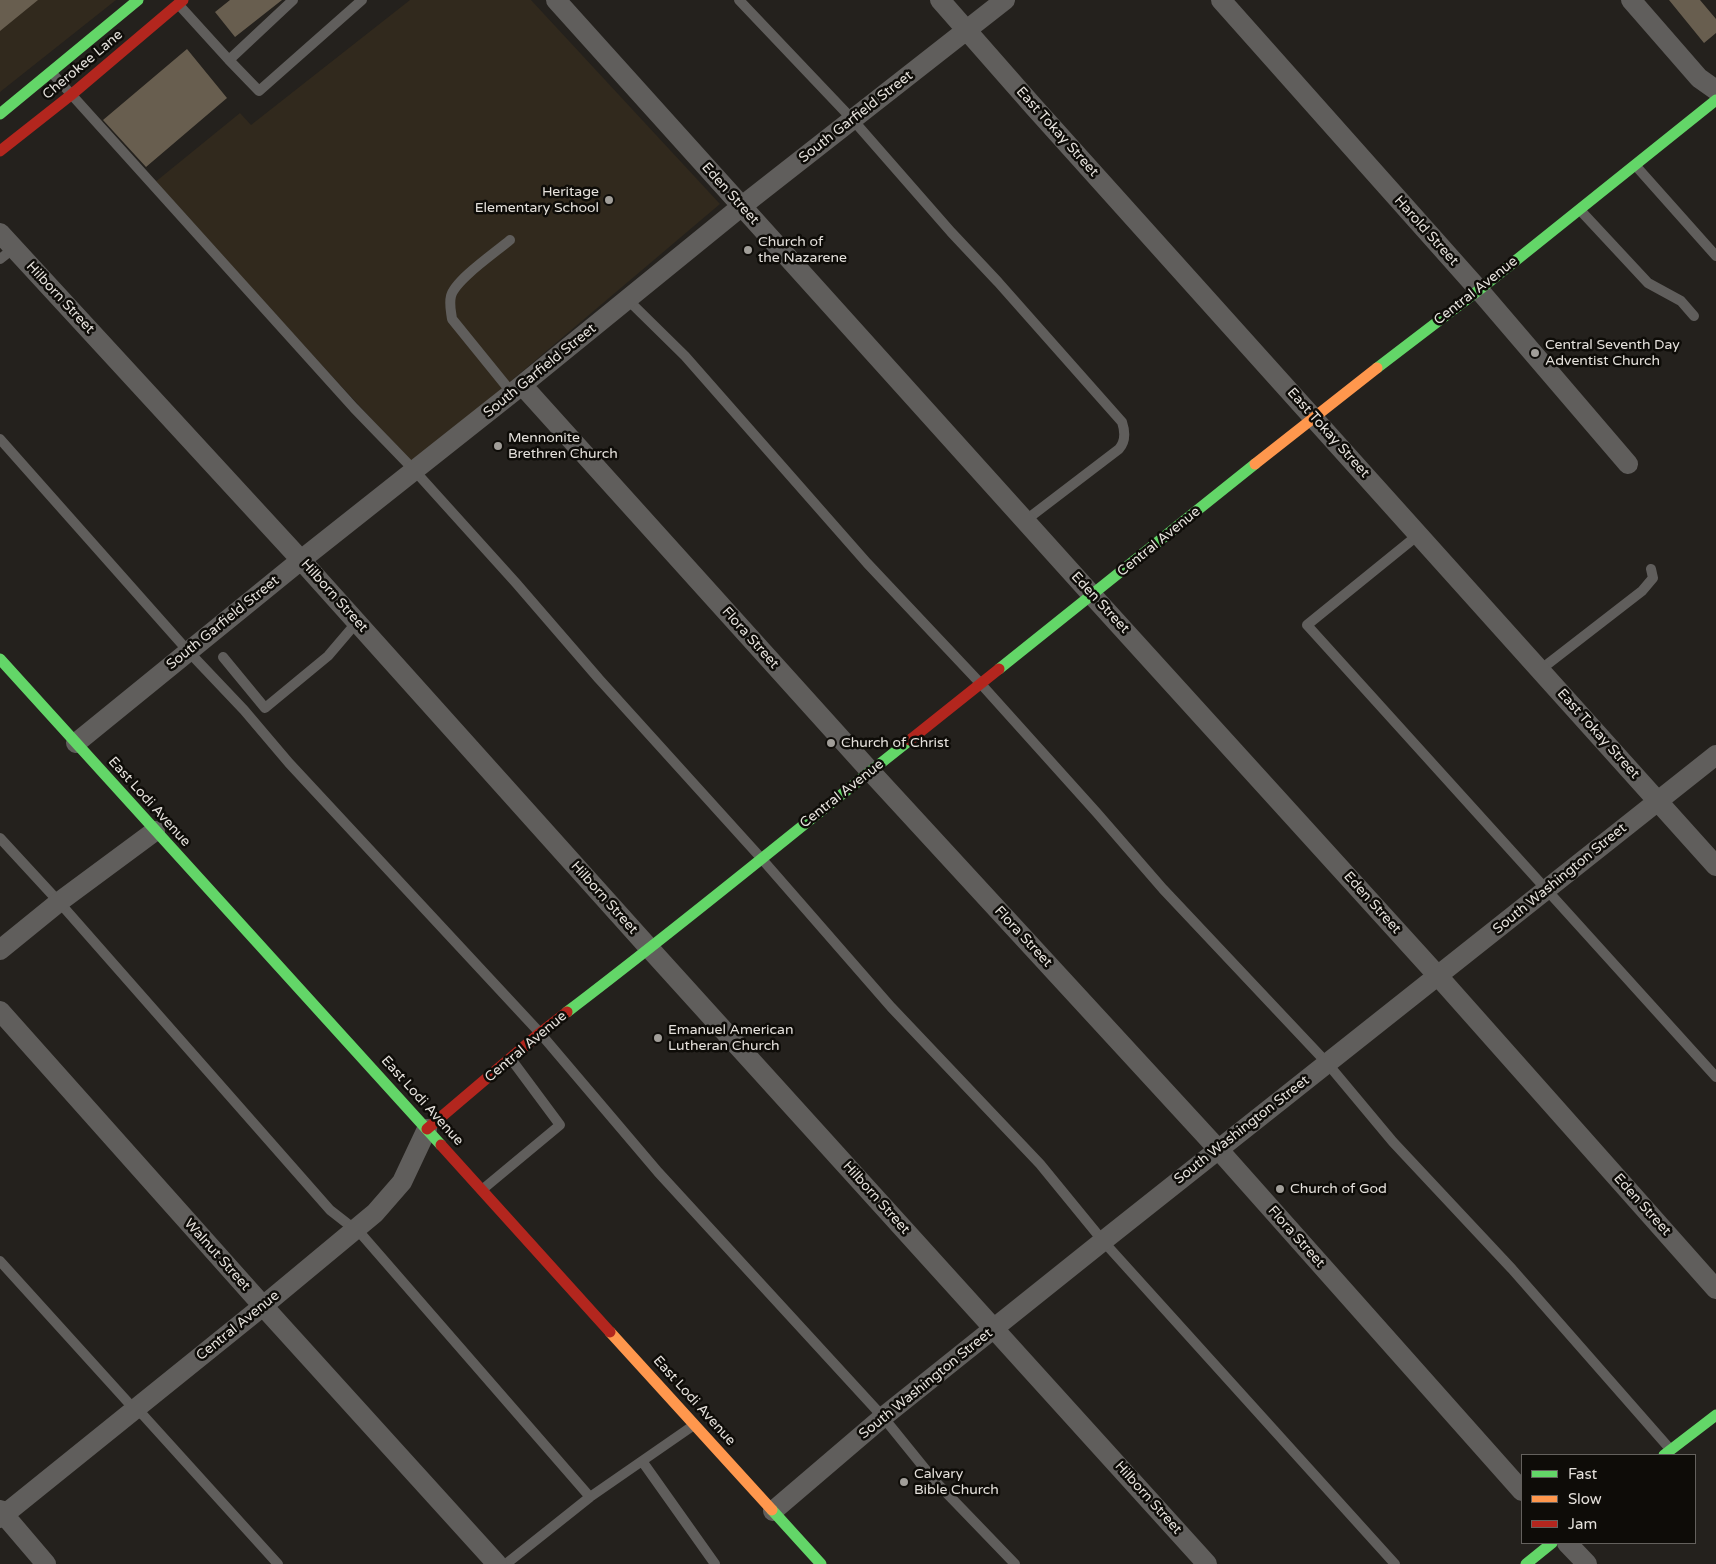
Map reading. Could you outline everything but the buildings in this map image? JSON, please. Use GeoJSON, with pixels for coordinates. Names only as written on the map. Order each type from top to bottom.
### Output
{"type":"FeatureCollection","features":[{"type":"Feature","properties":{"kind":"street","name":"Cherokee Lane"},"geometry":{"type":"LineString","coordinates":[[0,114],[138,0]]}},
{"type":"Feature","properties":{"kind":"street","name":"Eden Street"},"geometry":{"type":"LineString","coordinates":[[556,0],[1438,976],[1716,1289]]}},
{"type":"Feature","properties":{"kind":"street","name":"East Tokay Street"},"geometry":{"type":"LineString","coordinates":[[940,0],[1040,114],[1716,866]]}},
{"type":"Feature","properties":{"kind":"street","name":"South Garfield Street"},"geometry":{"type":"LineString","coordinates":[[76,743],[301,560],[628,300],[742,206],[1005,0]]}},
{"type":"Feature","properties":{"kind":"street","name":"Harold Street"},"geometry":{"type":"LineString","coordinates":[[1221,0],[1478,290],[1628,464]]}},
{"type":"Feature","properties":{"kind":"street"},"geometry":{"type":"LineString","coordinates":[[1631,0],[1699,78],[1716,90]]}},
{"type":"Feature","properties":{"kind":"street","name":"Cherokee Lane"},"geometry":{"type":"LineString","coordinates":[[0,150],[72,94],[180,2]]}},
{"type":"Feature","properties":{"kind":"street","name":"Central Avenue"},"geometry":{"type":"LineString","coordinates":[[1,1514],[135,1410],[375,1213],[402,1182],[427,1129],[540,1033],[650,949],[761,858],[1314,417],[1478,290],[1716,100]]}},
{"type":"Feature","properties":{"kind":"street","name":"Hilborn Street"},"geometry":{"type":"LineString","coordinates":[[0,233],[7,254],[301,560],[650,949],[1207,1564]]}},
{"type":"Feature","properties":{"kind":"street","name":"Flora Street"},"geometry":{"type":"LineString","coordinates":[[517,389],[1218,1149],[1521,1491]]}},
{"type":"Feature","properties":{"kind":"street","name":"East Lodi Avenue"},"geometry":{"type":"LineString","coordinates":[[0,659],[821,1564]]}},
{"type":"Feature","properties":{"kind":"street","name":"South Washington Street"},"geometry":{"type":"LineString","coordinates":[[773,1511],[883,1418],[1103,1241],[1716,755]]}},
{"type":"Feature","properties":{"kind":"street"},"geometry":{"type":"LineString","coordinates":[[0,950],[59,902],[155,831]]}},
{"type":"Feature","properties":{"kind":"street","name":"Walnut Street"},"geometry":{"type":"LineString","coordinates":[[0,1011],[263,1306],[497,1564]]}},
{"type":"Feature","properties":{"kind":"street"},"geometry":{"type":"LineString","coordinates":[[1667,1453],[1716,1415]]}},
{"type":"Feature","properties":{"kind":"street"},"geometry":{"type":"LineString","coordinates":[[1,1514],[46,1564]]}},
{"type":"Feature","properties":{"kind":"street"},"geometry":{"type":"LineString","coordinates":[[1526,1564],[1551,1544]]}},
{"type":"Feature","properties":{"kind":"street"},"geometry":{"type":"LineString","coordinates":[[1568,1544],[1587,1564]]}},
{"type":"Feature","properties":{"kind":"lane"},"geometry":{"type":"LineString","coordinates":[[229,60],[293,0]]}},
{"type":"Feature","properties":{"kind":"lane"},"geometry":{"type":"LineString","coordinates":[[180,2],[229,60],[259,91],[362,0]]}},
{"type":"Feature","properties":{"kind":"lane"},"geometry":{"type":"LineString","coordinates":[[740,0],[853,120],[1122,422],[1125,431],[1123,444],[1119,449],[1026,520]]}},
{"type":"Feature","properties":{"kind":"lane"},"geometry":{"type":"LineString","coordinates":[[52,72],[354,408],[414,470],[516,583],[599,679],[761,858],[891,1006],[1040,1164],[1103,1241],[1395,1564]]}},
{"type":"Feature","properties":{"kind":"lane"},"geometry":{"type":"LineString","coordinates":[[1634,165],[1716,256]]}},
{"type":"Feature","properties":{"kind":"lane"},"geometry":{"type":"LineString","coordinates":[[1579,209],[1648,283],[1680,301],[1694,316]]}},
{"type":"Feature","properties":{"kind":"lane"},"geometry":{"type":"LineString","coordinates":[[510,240],[461,280],[451,294],[450,306],[452,319],[517,389]]}},
{"type":"Feature","properties":{"kind":"lane"},"geometry":{"type":"LineString","coordinates":[[628,300],[685,356],[868,563],[980,684],[1163,889],[1328,1063],[1393,1142],[1512,1269],[1667,1453]]}},
{"type":"Feature","properties":{"kind":"lane"},"geometry":{"type":"LineString","coordinates":[[0,439],[188,651],[540,1033],[658,1172],[883,1418],[934,1480],[1015,1564]]}},
{"type":"Feature","properties":{"kind":"lane"},"geometry":{"type":"LineString","coordinates":[[1418,535],[1307,625],[1716,1078]]}},
{"type":"Feature","properties":{"kind":"lane"},"geometry":{"type":"LineString","coordinates":[[1540,670],[1642,591],[1653,578],[1652,569]]}},
{"type":"Feature","properties":{"kind":"lane"},"geometry":{"type":"LineString","coordinates":[[223,657],[265,708],[328,656],[356,622]]}},
{"type":"Feature","properties":{"kind":"lane"},"geometry":{"type":"LineString","coordinates":[[0,838],[59,902],[330,1210],[362,1235],[590,1497]]}},
{"type":"Feature","properties":{"kind":"lane"},"geometry":{"type":"LineString","coordinates":[[482,1190],[560,1125],[511,1059]]}},
{"type":"Feature","properties":{"kind":"lane"},"geometry":{"type":"LineString","coordinates":[[0,1261],[278,1564]]}},
{"type":"Feature","properties":{"kind":"lane"},"geometry":{"type":"LineString","coordinates":[[506,1564],[590,1497],[694,1425]]}},
{"type":"Feature","properties":{"kind":"lane"},"geometry":{"type":"LineString","coordinates":[[642,1461],[716,1564]]}},
{"type":"Feature","properties":{"kind":"shaded area"},"geometry":{"type":"Polygon","coordinates":[[[0,0],[116,0],[0,92],[0,0]]]}},
{"type":"Feature","properties":{"kind":"shaded area"},"geometry":{"type":"Polygon","coordinates":[[[410,0],[531,0],[720,204],[413,464],[154,183],[240,113],[251,125],[410,0]]]}},
{"type":"Feature","properties":{"kind":"traffic: fast"},"geometry":{"type":"LineString","coordinates":[[0,114],[138,0]]}},
{"type":"Feature","properties":{"kind":"traffic: fast"},"geometry":{"type":"LineString","coordinates":[[1377,368],[1479,290],[1716,100]]}},
{"type":"Feature","properties":{"kind":"traffic: fast"},"geometry":{"type":"LineString","coordinates":[[999,669],[1255,464]]}},
{"type":"Feature","properties":{"kind":"traffic: fast"},"geometry":{"type":"LineString","coordinates":[[0,659],[441,1145]]}},
{"type":"Feature","properties":{"kind":"traffic: fast"},"geometry":{"type":"LineString","coordinates":[[567,1012],[910,740]]}},
{"type":"Feature","properties":{"kind":"traffic: fast"},"geometry":{"type":"LineString","coordinates":[[1665,1454],[1716,1415]]}},
{"type":"Feature","properties":{"kind":"traffic: fast"},"geometry":{"type":"LineString","coordinates":[[772,1510],[821,1564]]}},
{"type":"Feature","properties":{"kind":"traffic: fast"},"geometry":{"type":"LineString","coordinates":[[1526,1564],[1551,1544]]}},
{"type":"Feature","properties":{"kind":"traffic: slow"},"geometry":{"type":"LineString","coordinates":[[1255,464],[1377,368]]}},
{"type":"Feature","properties":{"kind":"traffic: slow"},"geometry":{"type":"LineString","coordinates":[[610,1332],[772,1510]]}},
{"type":"Feature","properties":{"kind":"traffic: jam"},"geometry":{"type":"LineString","coordinates":[[0,151],[71,95],[183,0]]}},
{"type":"Feature","properties":{"kind":"traffic: jam"},"geometry":{"type":"LineString","coordinates":[[910,740],[999,669]]}},
{"type":"Feature","properties":{"kind":"traffic: jam"},"geometry":{"type":"LineString","coordinates":[[427,1129],[567,1012]]}},
{"type":"Feature","properties":{"kind":"traffic: jam"},"geometry":{"type":"LineString","coordinates":[[441,1145],[610,1332]]}},
{"type":"Feature","properties":{"kind":"place","name":"Heritage Elementary School"},"geometry":{"type":"Point","coordinates":[609,200]}},
{"type":"Feature","properties":{"kind":"place","name":"Church of the Nazarene"},"geometry":{"type":"Point","coordinates":[748,250]}},
{"type":"Feature","properties":{"kind":"place","name":"Central Seventh Day Adventist Church"},"geometry":{"type":"Point","coordinates":[1535,353]}},
{"type":"Feature","properties":{"kind":"place","name":"Mennonite Brethren Church"},"geometry":{"type":"Point","coordinates":[498,446]}},
{"type":"Feature","properties":{"kind":"place","name":"Church of Christ"},"geometry":{"type":"Point","coordinates":[831,743]}},
{"type":"Feature","properties":{"kind":"place","name":"Emanuel American Lutheran Church"},"geometry":{"type":"Point","coordinates":[658,1038]}},
{"type":"Feature","properties":{"kind":"place","name":"Church of God"},"geometry":{"type":"Point","coordinates":[1280,1189]}},
{"type":"Feature","properties":{"kind":"place","name":"Calvary Bible Church"},"geometry":{"type":"Point","coordinates":[904,1482]}}]}
